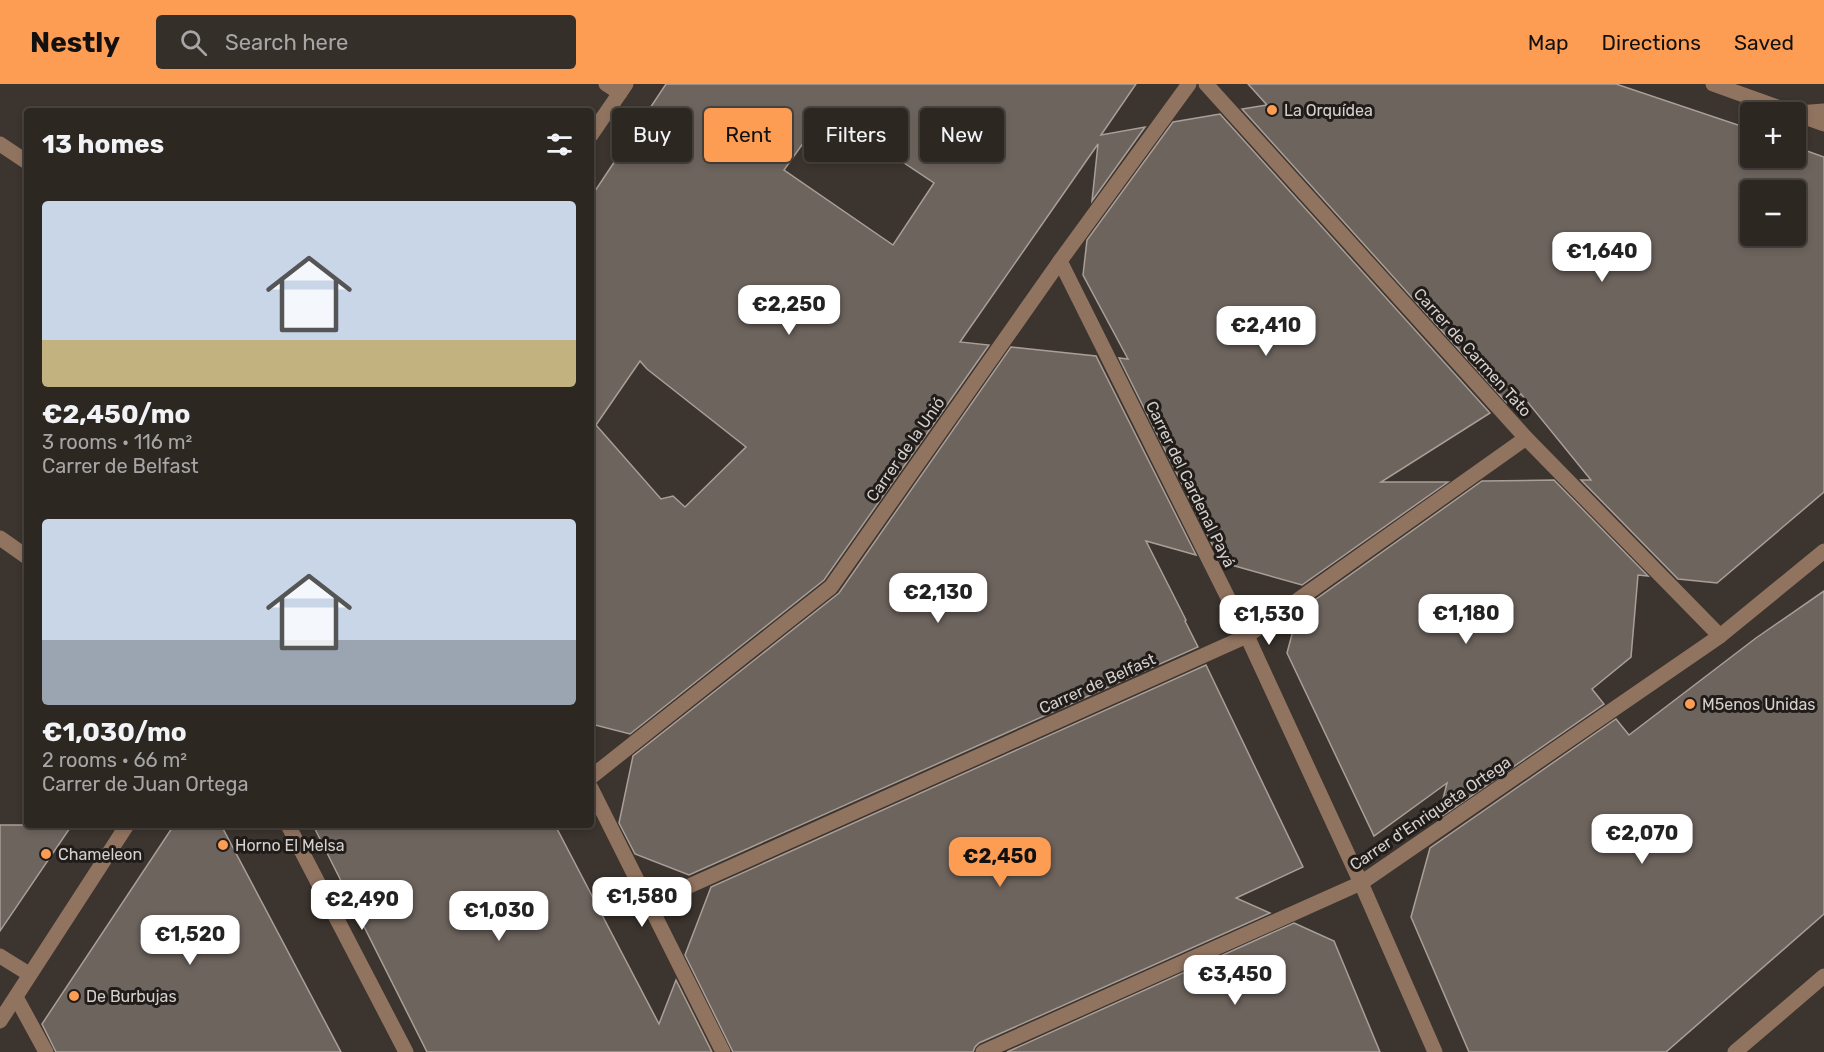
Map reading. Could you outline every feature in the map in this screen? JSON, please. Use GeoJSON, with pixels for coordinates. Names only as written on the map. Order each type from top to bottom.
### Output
{"type":"FeatureCollection","features":[{"type":"Feature","properties":{"kind":"street"},"geometry":{"type":"LineString","coordinates":[[594,131],[623,89],[606,84]]}},
{"type":"Feature","properties":{"kind":"street","name":"Carrer de la Unió"},"geometry":{"type":"LineString","coordinates":[[594,775],[831,587],[1060,261],[1189,84]]}},
{"type":"Feature","properties":{"kind":"street","name":"Carrer de Carmen Tato"},"geometry":{"type":"LineString","coordinates":[[1206,84],[1526,438],[1720,636]]}},
{"type":"Feature","properties":{"kind":"street"},"geometry":{"type":"LineString","coordinates":[[1713,84],[1763,102]]}},
{"type":"Feature","properties":{"kind":"street"},"geometry":{"type":"LineString","coordinates":[[1806,113],[1824,111]]}},
{"type":"Feature","properties":{"kind":"street"},"geometry":{"type":"LineString","coordinates":[[1806,118],[1824,124]]}},
{"type":"Feature","properties":{"kind":"street"},"geometry":{"type":"LineString","coordinates":[[0,144],[24,160]]}},
{"type":"Feature","properties":{"kind":"street","name":"Carrer del Cardenal Payá"},"geometry":{"type":"LineString","coordinates":[[1060,261],[1247,636],[1361,883],[1435,1052]]}},
{"type":"Feature","properties":{"kind":"street","name":"Carrer de Belfast"},"geometry":{"type":"LineString","coordinates":[[649,904],[1247,636],[1526,438]]}},
{"type":"Feature","properties":{"kind":"street"},"geometry":{"type":"LineString","coordinates":[[0,538],[24,554]]}},
{"type":"Feature","properties":{"kind":"street","name":"Carrer d'Enriqueta Ortega"},"geometry":{"type":"LineString","coordinates":[[983,1052],[1361,883],[1720,636],[1824,551]]}},
{"type":"Feature","properties":{"kind":"street"},"geometry":{"type":"LineString","coordinates":[[594,794],[723,1052]]}},
{"type":"Feature","properties":{"kind":"street"},"geometry":{"type":"LineString","coordinates":[[0,1021],[125,828]]}},
{"type":"Feature","properties":{"kind":"street"},"geometry":{"type":"LineString","coordinates":[[290,828],[406,1052]]}},
{"type":"Feature","properties":{"kind":"street"},"geometry":{"type":"LineString","coordinates":[[0,956],[29,974]]}},
{"type":"Feature","properties":{"kind":"street"},"geometry":{"type":"LineString","coordinates":[[1735,1052],[1824,976]]}},
{"type":"Feature","properties":{"kind":"street"},"geometry":{"type":"LineString","coordinates":[[16,997],[46,1052]]}},
{"type":"Feature","properties":{"kind":"building"},"geometry":{"type":"Polygon","coordinates":[[[666,84],[1136,84],[1101,135],[1145,127],[1092,201],[1098,144],[960,342],[989,345],[824,580],[630,734],[594,725],[594,192],[614,162],[692,162],[692,108],[650,108],[666,84]],[[704,108],[704,162],[790,162],[784,170],[893,245],[934,183],[902,162],[908,162],[908,108],[804,108],[804,142],[792,159],[792,108],[704,108]],[[640,361],[596,425],[661,499],[673,496],[685,507],[746,447],[647,369],[640,361]]]}},
{"type":"Feature","properties":{"kind":"building"},"geometry":{"type":"Polygon","coordinates":[[[1248,84],[1616,84],[1740,126],[1740,168],[1806,168],[1806,151],[1824,157],[1824,492],[1717,583],[1678,579],[1581,480],[1591,480],[1521,394],[1507,403],[1242,109],[1267,105],[1248,84]]]}},
{"type":"Feature","properties":{"kind":"building"},"geometry":{"type":"Polygon","coordinates":[[[1220,114],[1490,413],[1381,482],[1448,482],[1302,585],[1221,562],[1119,358],[1128,359],[1083,275],[1087,240],[1173,122],[1220,114]]]}},
{"type":"Feature","properties":{"kind":"building"},"geometry":{"type":"Polygon","coordinates":[[[1011,347],[1096,356],[1196,555],[1146,541],[1198,647],[689,875],[635,854],[619,823],[633,756],[839,593],[1011,347]]]}},
{"type":"Feature","properties":{"kind":"building"},"geometry":{"type":"Polygon","coordinates":[[[1554,480],[1648,576],[1638,575],[1631,657],[1592,689],[1604,704],[1438,819],[1447,783],[1374,836],[1287,653],[1298,612],[1482,481],[1554,480]]]}},
{"type":"Feature","properties":{"kind":"building"},"geometry":{"type":"Polygon","coordinates":[[[1824,591],[1824,914],[1666,1052],[1469,1052],[1411,917],[1430,848],[1616,719],[1629,735],[1756,638],[1824,591]]]}},
{"type":"Feature","properties":{"kind":"building"},"geometry":{"type":"Polygon","coordinates":[[[1206,665],[1303,867],[1236,898],[1270,913],[979,1043],[973,1052],[733,1052],[685,955],[711,887],[1206,665]]]}},
{"type":"Feature","properties":{"kind":"building"},"geometry":{"type":"Polygon","coordinates":[[[0,825],[24,825],[24,828],[70,828],[0,931],[0,825]]]}},
{"type":"Feature","properties":{"kind":"building"},"geometry":{"type":"Polygon","coordinates":[[[172,828],[223,828],[341,1052],[56,1052],[42,1024],[172,828]]]}},
{"type":"Feature","properties":{"kind":"building"},"geometry":{"type":"Polygon","coordinates":[[[315,828],[557,828],[659,1024],[676,980],[712,1052],[427,1052],[315,828]]]}},
{"type":"Feature","properties":{"kind":"building"},"geometry":{"type":"Polygon","coordinates":[[[1294,923],[1334,941],[1380,1052],[1007,1052],[1294,923]]]}},
{"type":"Feature","properties":{"kind":"place","name":"La Orquídea"},"geometry":{"type":"Point","coordinates":[1272,110]}},
{"type":"Feature","properties":{"kind":"place","name":"M5enos Unidas"},"geometry":{"type":"Point","coordinates":[1690,704]}},
{"type":"Feature","properties":{"kind":"place","name":"Horno El Melsa"},"geometry":{"type":"Point","coordinates":[223,845]}},
{"type":"Feature","properties":{"kind":"place","name":"Chameleon"},"geometry":{"type":"Point","coordinates":[46,854]}},
{"type":"Feature","properties":{"kind":"place","name":"De Burbujas"},"geometry":{"type":"Point","coordinates":[74,996]}}]}
